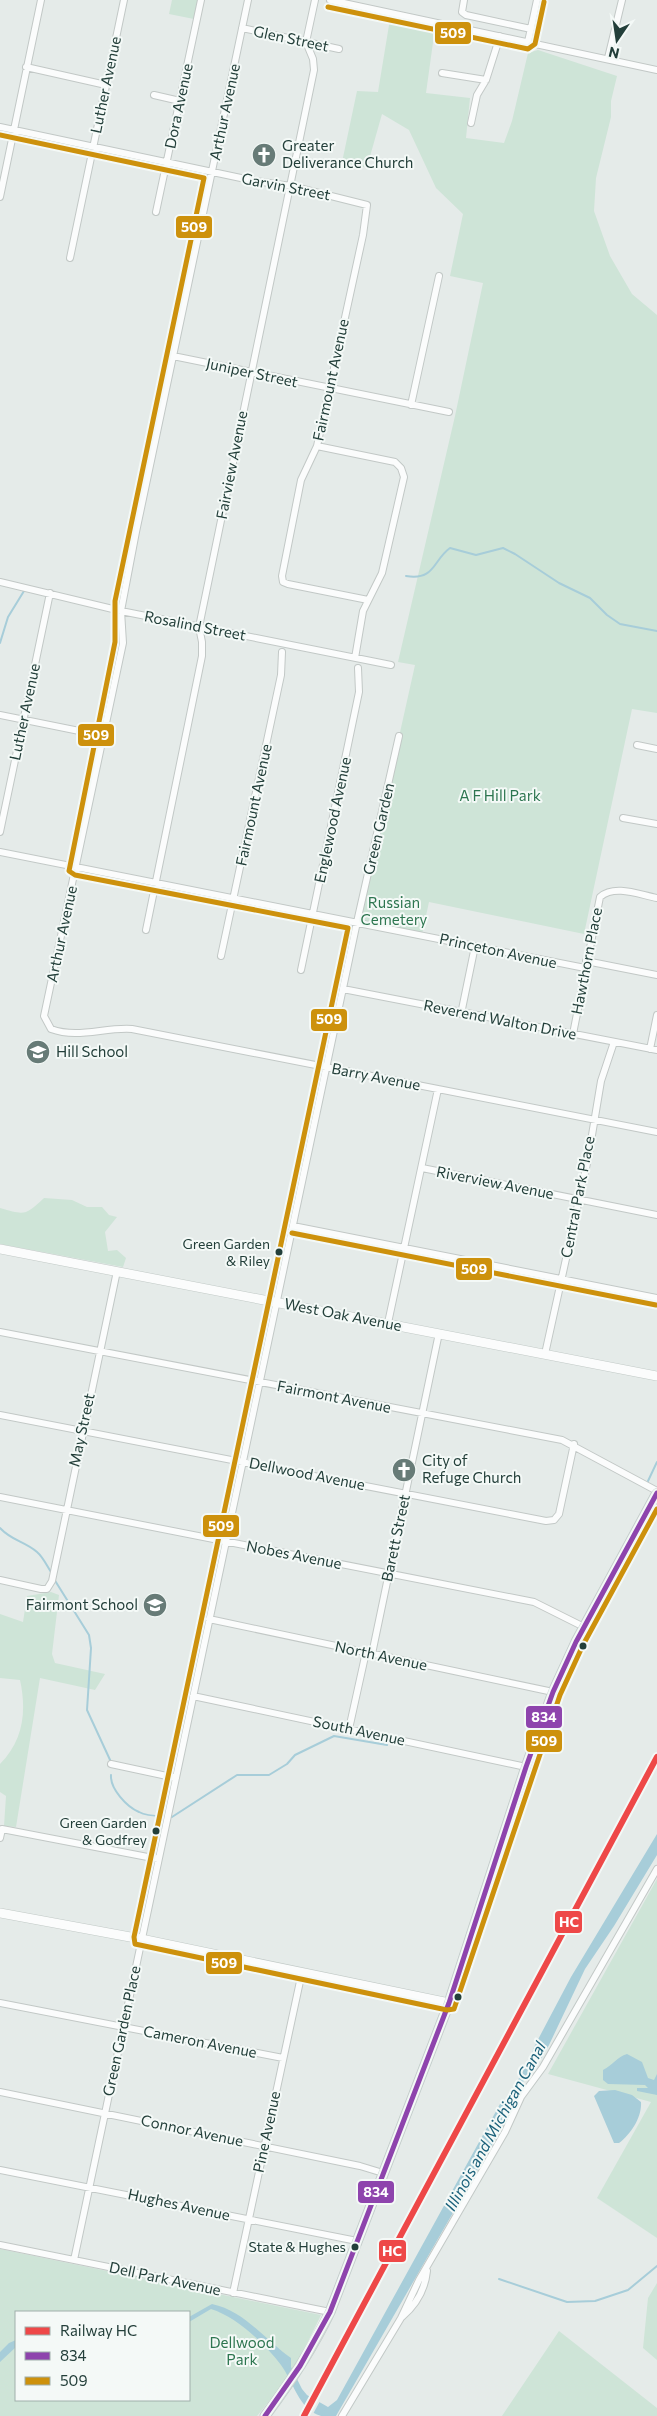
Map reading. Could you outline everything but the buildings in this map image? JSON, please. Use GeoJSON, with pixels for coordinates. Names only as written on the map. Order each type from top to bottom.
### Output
{"type":"FeatureCollection","features":[{"type":"Feature","properties":{"kind":"main road"},"geometry":{"type":"LineString","coordinates":[[265,2416],[286,2389],[318,2339],[330,2312],[449,2003],[552,1692],[584,1627],[657,1492]]}},
{"type":"Feature","properties":{"kind":"street"},"geometry":{"type":"LineString","coordinates":[[0,196],[41,0]]}},
{"type":"Feature","properties":{"kind":"street","name":"Luther Avenue"},"geometry":{"type":"LineString","coordinates":[[70,258],[124,0]]}},
{"type":"Feature","properties":{"kind":"street","name":"Dora Avenue"},"geometry":{"type":"LineString","coordinates":[[156,212],[201,0]]}},
{"type":"Feature","properties":{"kind":"street","name":"Arthur Avenue"},"geometry":{"type":"LineString","coordinates":[[44,1016],[123,643],[121,611],[248,0]]}},
{"type":"Feature","properties":{"kind":"street","name":"Fairview Avenue"},"geometry":{"type":"LineString","coordinates":[[146,930],[202,656],[199,627],[314,70],[313,59],[306,42],[315,0]]}},
{"type":"Feature","properties":{"kind":"street"},"geometry":{"type":"LineString","coordinates":[[330,0],[657,70]]}},
{"type":"Feature","properties":{"kind":"street"},"geometry":{"type":"LineString","coordinates":[[464,0],[462,12],[531,29]]}},
{"type":"Feature","properties":{"kind":"street"},"geometry":{"type":"LineString","coordinates":[[528,42],[537,0]]}},
{"type":"Feature","properties":{"kind":"street"},"geometry":{"type":"LineString","coordinates":[[608,58],[622,0]]}},
{"type":"Feature","properties":{"kind":"street","name":"Glen Street"},"geometry":{"type":"LineString","coordinates":[[242,28],[339,49]]}},
{"type":"Feature","properties":{"kind":"street"},"geometry":{"type":"LineString","coordinates":[[471,123],[477,95],[486,80],[500,36]]}},
{"type":"Feature","properties":{"kind":"street"},"geometry":{"type":"LineString","coordinates":[[26,67],[106,85]]}},
{"type":"Feature","properties":{"kind":"street"},"geometry":{"type":"LineString","coordinates":[[442,73],[486,80]]}},
{"type":"Feature","properties":{"kind":"street"},"geometry":{"type":"LineString","coordinates":[[154,95],[180,101]]}},
{"type":"Feature","properties":{"kind":"street","name":"Garvin Street"},"geometry":{"type":"LineString","coordinates":[[0,127],[212,172],[291,186],[367,204]]}},
{"type":"Feature","properties":{"kind":"street","name":"Fairmount Avenue"},"geometry":{"type":"LineString","coordinates":[[367,204],[363,235],[317,446],[301,480],[282,576],[283,582],[368,600]]}},
{"type":"Feature","properties":{"kind":"street"},"geometry":{"type":"LineString","coordinates":[[411,405],[440,276]]}},
{"type":"Feature","properties":{"kind":"street","name":"Juniper Street"},"geometry":{"type":"LineString","coordinates":[[173,356],[449,412]]}},
{"type":"Feature","properties":{"kind":"street"},"geometry":{"type":"LineString","coordinates":[[317,446],[395,462],[401,468],[404,477],[382,573],[363,611],[355,658]]}},
{"type":"Feature","properties":{"kind":"street","name":"Rosalind Street"},"geometry":{"type":"LineString","coordinates":[[0,582],[121,611],[390,665]]}},
{"type":"Feature","properties":{"kind":"street","name":"Luther Avenue"},"geometry":{"type":"LineString","coordinates":[[0,832],[50,593]]}},
{"type":"Feature","properties":{"kind":"street","name":"Fairmount Avenue"},"geometry":{"type":"LineString","coordinates":[[221,956],[282,675],[282,652]]}},
{"type":"Feature","properties":{"kind":"street","name":"Englewood Avenue"},"geometry":{"type":"LineString","coordinates":[[301,970],[359,692],[358,668]]}},
{"type":"Feature","properties":{"kind":"street"},"geometry":{"type":"LineString","coordinates":[[0,715],[104,736]]}},
{"type":"Feature","properties":{"kind":"street","name":"Green Garden"},"geometry":{"type":"LineString","coordinates":[[357,922],[399,736]]}},
{"type":"Feature","properties":{"kind":"street"},"geometry":{"type":"LineString","coordinates":[[637,745],[657,749]]}},
{"type":"Feature","properties":{"kind":"street"},"geometry":{"type":"LineString","coordinates":[[623,818],[657,824]]}},
{"type":"Feature","properties":{"kind":"street","name":"Princeton Avenue"},"geometry":{"type":"LineString","coordinates":[[0,852],[585,968]]}},
{"type":"Feature","properties":{"kind":"street","name":"Hawthorn Place"},"geometry":{"type":"LineString","coordinates":[[573,1034],[600,897],[606,892],[615,890],[657,898]]}},
{"type":"Feature","properties":{"kind":"street","name":"Green Garden Place"},"geometry":{"type":"LineString","coordinates":[[74,2260],[357,922]]}},
{"type":"Feature","properties":{"kind":"street"},"geometry":{"type":"LineString","coordinates":[[462,1014],[475,946]]}},
{"type":"Feature","properties":{"kind":"street"},"geometry":{"type":"LineString","coordinates":[[586,961],[657,975]]}},
{"type":"Feature","properties":{"kind":"street","name":"Reverend Walton Drive"},"geometry":{"type":"LineString","coordinates":[[343,989],[462,1014],[653,1050]]}},
{"type":"Feature","properties":{"kind":"street"},"geometry":{"type":"LineString","coordinates":[[653,1050],[657,1015]]}},
{"type":"Feature","properties":{"kind":"street","name":"Barry Avenue"},"geometry":{"type":"LineString","coordinates":[[44,1016],[51,1030],[63,1034],[117,1028],[132,1029],[657,1132]]}},
{"type":"Feature","properties":{"kind":"street","name":"Central Park Place"},"geometry":{"type":"LineString","coordinates":[[545,1354],[579,1200],[601,1081],[614,1042]]}},
{"type":"Feature","properties":{"kind":"street"},"geometry":{"type":"LineString","coordinates":[[388,1323],[438,1089]]}},
{"type":"Feature","properties":{"kind":"street","name":"Riverview Avenue"},"geometry":{"type":"LineString","coordinates":[[422,1168],[657,1215]]}},
{"type":"Feature","properties":{"kind":"street"},"geometry":{"type":"LineString","coordinates":[[293,1226],[657,1298]]}},
{"type":"Feature","properties":{"kind":"street","name":"West Oak Avenue"},"geometry":{"type":"LineString","coordinates":[[0,1249],[657,1376]]}},
{"type":"Feature","properties":{"kind":"street","name":"May Street"},"geometry":{"type":"LineString","coordinates":[[0,1580],[48,1589],[52,1581],[65,1510],[117,1272]]}},
{"type":"Feature","properties":{"kind":"street","name":"Fairmont Avenue"},"geometry":{"type":"LineString","coordinates":[[0,1332],[562,1440],[574,1444],[657,1492]]}},
{"type":"Feature","properties":{"kind":"street","name":"Barett Street"},"geometry":{"type":"LineString","coordinates":[[349,1729],[389,1574],[439,1333]]}},
{"type":"Feature","properties":{"kind":"street","name":"Dellwood Avenue"},"geometry":{"type":"LineString","coordinates":[[0,1415],[406,1492],[546,1521],[554,1520],[559,1514],[574,1444]]}},
{"type":"Feature","properties":{"kind":"street","name":"Nobes Avenue"},"geometry":{"type":"LineString","coordinates":[[0,1497],[534,1602],[584,1627]]}},
{"type":"Feature","properties":{"kind":"street","name":"North Avenue"},"geometry":{"type":"LineString","coordinates":[[209,1620],[552,1692]]}},
{"type":"Feature","properties":{"kind":"street","name":"South Avenue"},"geometry":{"type":"LineString","coordinates":[[193,1696],[526,1766]]}},
{"type":"Feature","properties":{"kind":"street"},"geometry":{"type":"LineString","coordinates":[[111,1764],[176,1778]]}},
{"type":"Feature","properties":{"kind":"street"},"geometry":{"type":"LineString","coordinates":[[0,1838],[2,1829],[158,1859]]}},
{"type":"Feature","properties":{"kind":"street"},"geometry":{"type":"LineString","coordinates":[[342,2416],[401,2318],[413,2306],[426,2284],[427,2268],[505,2132],[521,2097],[543,2067],[657,1869]]}},
{"type":"Feature","properties":{"kind":"street"},"geometry":{"type":"LineString","coordinates":[[0,1913],[141,1939],[449,2003]]}},
{"type":"Feature","properties":{"kind":"street","name":"Pine Avenue"},"geometry":{"type":"LineString","coordinates":[[233,2293],[302,1972]]}},
{"type":"Feature","properties":{"kind":"street","name":"Cameron Avenue"},"geometry":{"type":"LineString","coordinates":[[0,2003],[283,2058]]}},
{"type":"Feature","properties":{"kind":"street","name":"Connor Avenue"},"geometry":{"type":"LineString","coordinates":[[0,2092],[264,2146],[383,2173]]}},
{"type":"Feature","properties":{"kind":"street","name":"Hughes Avenue"},"geometry":{"type":"LineString","coordinates":[[0,2170],[357,2241]]}},
{"type":"Feature","properties":{"kind":"street","name":"Dell Park Avenue"},"geometry":{"type":"LineString","coordinates":[[0,2246],[330,2312]]}},
{"type":"Feature","properties":{"kind":"green space"},"geometry":{"type":"Polygon","coordinates":[[[172,0],[203,0],[199,20],[169,14],[172,0]]]}},
{"type":"Feature","properties":{"kind":"green space"},"geometry":{"type":"Polygon","coordinates":[[[390,19],[435,28],[426,93],[470,98],[466,138],[504,143],[512,121],[528,53],[538,50],[617,76],[611,101],[611,117],[596,178],[594,211],[610,256],[632,294],[657,315],[657,713],[632,709],[584,934],[429,902],[422,934],[358,921],[415,665],[398,662],[455,416],[483,283],[450,276],[463,214],[436,188],[409,130],[382,114],[367,167],[341,167],[357,91],[378,92],[390,19]]]}},
{"type":"Feature","properties":{"kind":"green space"},"geometry":{"type":"Polygon","coordinates":[[[44,1198],[72,1200],[87,1207],[102,1207],[109,1215],[117,1217],[105,1232],[108,1251],[117,1250],[126,1258],[123,1267],[0,1244],[0,1208],[20,1213],[33,1208],[44,1198]]]}},
{"type":"Feature","properties":{"kind":"green space"},"geometry":{"type":"Polygon","coordinates":[[[51,1592],[59,1595],[52,1654],[55,1663],[105,1674],[95,1690],[40,1678],[16,1827],[4,1826],[6,1796],[0,1792],[0,1764],[14,1746],[18,1736],[23,1715],[23,1703],[20,1680],[0,1678],[0,1614],[23,1622],[27,1596],[51,1592]]]}},
{"type":"Feature","properties":{"kind":"green space"},"geometry":{"type":"Polygon","coordinates":[[[657,1879],[657,2238],[597,2198],[651,2102],[548,2074],[657,1879]]]}},
{"type":"Feature","properties":{"kind":"green space","name":"Dellwood Park"},"geometry":{"type":"Polygon","coordinates":[[[0,2249],[321,2315],[293,2372],[257,2416],[0,2416],[0,2249]]]}},
{"type":"Feature","properties":{"kind":"green space"},"geometry":{"type":"Polygon","coordinates":[[[657,2283],[657,2360],[643,2348],[648,2298],[657,2283]]]}},
{"type":"Feature","properties":{"kind":"green space"},"geometry":{"type":"Polygon","coordinates":[[[559,2331],[657,2408],[657,2416],[502,2416],[559,2331]]]}},
{"type":"Feature","properties":{"kind":"water"},"geometry":{"type":"Polygon","coordinates":[[[657,1834],[657,1855],[614,1926],[585,1969],[549,2045],[541,2059],[535,2063],[532,2058],[533,2049],[571,1977],[657,1834]]]}},
{"type":"Feature","properties":{"kind":"water"},"geometry":{"type":"Polygon","coordinates":[[[627,2054],[642,2062],[648,2078],[654,2080],[657,2074],[657,2095],[637,2091],[637,2088],[648,2088],[645,2085],[608,2084],[603,2080],[603,2070],[627,2054]]]}},
{"type":"Feature","properties":{"kind":"water"},"geometry":{"type":"Polygon","coordinates":[[[615,2090],[632,2095],[641,2102],[640,2113],[635,2125],[619,2143],[614,2143],[594,2096],[599,2091],[615,2090]]]}},
{"type":"Feature","properties":{"kind":"water","name":"Illinois and Michigan Canal"},"geometry":{"type":"Polygon","coordinates":[[[507,2101],[511,2112],[336,2416],[321,2416],[307,2408],[281,2365],[259,2340],[231,2318],[211,2309],[190,2321],[190,2316],[212,2304],[245,2319],[291,2358],[291,2367],[307,2395],[328,2407],[337,2400],[500,2104],[507,2101]]]}},
{"type":"Feature","properties":{"kind":"water"},"geometry":{"type":"Polygon","coordinates":[[[15,2340],[15,2348],[0,2362],[0,2352],[9,2343],[15,2340]]]}},
{"type":"Feature","properties":{"kind":"pier"},"geometry":{"type":"Polygon","coordinates":[[[313,2397],[320,2401],[313,2414],[306,2409],[313,2397]]]}},
{"type":"Feature","properties":{"kind":"waterway"},"geometry":{"type":"LineString","coordinates":[[406,576],[416,577],[428,573],[450,548],[476,555],[503,548],[559,583],[590,598],[607,615],[620,624],[657,631]]}},
{"type":"Feature","properties":{"kind":"waterway"},"geometry":{"type":"LineString","coordinates":[[0,643],[8,617],[24,591]]}},
{"type":"Feature","properties":{"kind":"waterway"},"geometry":{"type":"LineString","coordinates":[[648,1481],[657,1462]]}},
{"type":"Feature","properties":{"kind":"waterway"},"geometry":{"type":"LineString","coordinates":[[0,1528],[9,1536],[37,1552],[51,1572]]}},
{"type":"Feature","properties":{"kind":"waterway"},"geometry":{"type":"LineString","coordinates":[[54,1579],[89,1635],[91,1648],[87,1710],[111,1762]]}},
{"type":"Feature","properties":{"kind":"waterway"},"geometry":{"type":"LineString","coordinates":[[172,1817],[237,1775],[269,1775],[287,1764],[295,1755],[334,1736],[387,1745]]}},
{"type":"Feature","properties":{"kind":"waterway"},"geometry":{"type":"LineString","coordinates":[[111,1775],[116,1792],[134,1810],[154,1816],[163,1816]]}},
{"type":"Feature","properties":{"kind":"waterway","name":"Illinois and Michigan Canal"},"geometry":{"type":"LineString","coordinates":[[505,2109],[536,2053]]}},
{"type":"Feature","properties":{"kind":"waterway"},"geometry":{"type":"LineString","coordinates":[[499,2279],[567,2302],[595,2301],[628,2290],[657,2266]]}},
{"type":"Feature","properties":{"kind":"rail line","name":"HC"},"geometry":{"type":"LineString","coordinates":[[304,2416],[657,1757]]}},
{"type":"Feature","properties":{"kind":"transit line","name":"509"},"geometry":{"type":"LineString","coordinates":[[328,7],[528,49],[535,44],[544,2]]}},
{"type":"Feature","properties":{"kind":"transit line","name":"509"},"geometry":{"type":"LineString","coordinates":[[0,135],[204,178],[115,601],[115,642],[69,871],[75,875],[348,928],[134,1937],[135,1944],[447,2010],[454,2009],[560,1695],[583,1645],[657,1509]]}},
{"type":"Feature","properties":{"kind":"transit line","name":"509"},"geometry":{"type":"LineString","coordinates":[[292,1233],[656,1305]]}},
{"type":"Feature","properties":{"kind":"transit line","name":"834"},"geometry":{"type":"LineString","coordinates":[[265,2416],[300,2366],[330,2312],[449,2003],[526,1767],[553,1692],[576,1642],[657,1493]]}},
{"type":"Feature","properties":{"kind":"place","name":"Greater Deliverance Church"},"geometry":{"type":"Point","coordinates":[264,155]}},
{"type":"Feature","properties":{"kind":"place","name":"Hill School"},"geometry":{"type":"Point","coordinates":[38,1052]}},
{"type":"Feature","properties":{"kind":"place","name":"Green Garden & Riley"},"geometry":{"type":"Point","coordinates":[279,1252]}},
{"type":"Feature","properties":{"kind":"place","name":"City of Refuge Church"},"geometry":{"type":"Point","coordinates":[404,1470]}},
{"type":"Feature","properties":{"kind":"place","name":"Fairmont School"},"geometry":{"type":"Point","coordinates":[155,1605]}},
{"type":"Feature","properties":{"kind":"place","name":"Green Garden & Godfrey"},"geometry":{"type":"Point","coordinates":[156,1831]}},
{"type":"Feature","properties":{"kind":"place","name":"State & Hughes"},"geometry":{"type":"Point","coordinates":[355,2247]}},
{"type":"Feature","properties":{"kind":"park label","name":"A F Hill Park"},"geometry":{"type":"Point","coordinates":[500,796]}},
{"type":"Feature","properties":{"kind":"park label","name":"Russian Cemetery"},"geometry":{"type":"Point","coordinates":[394,912]}}]}
